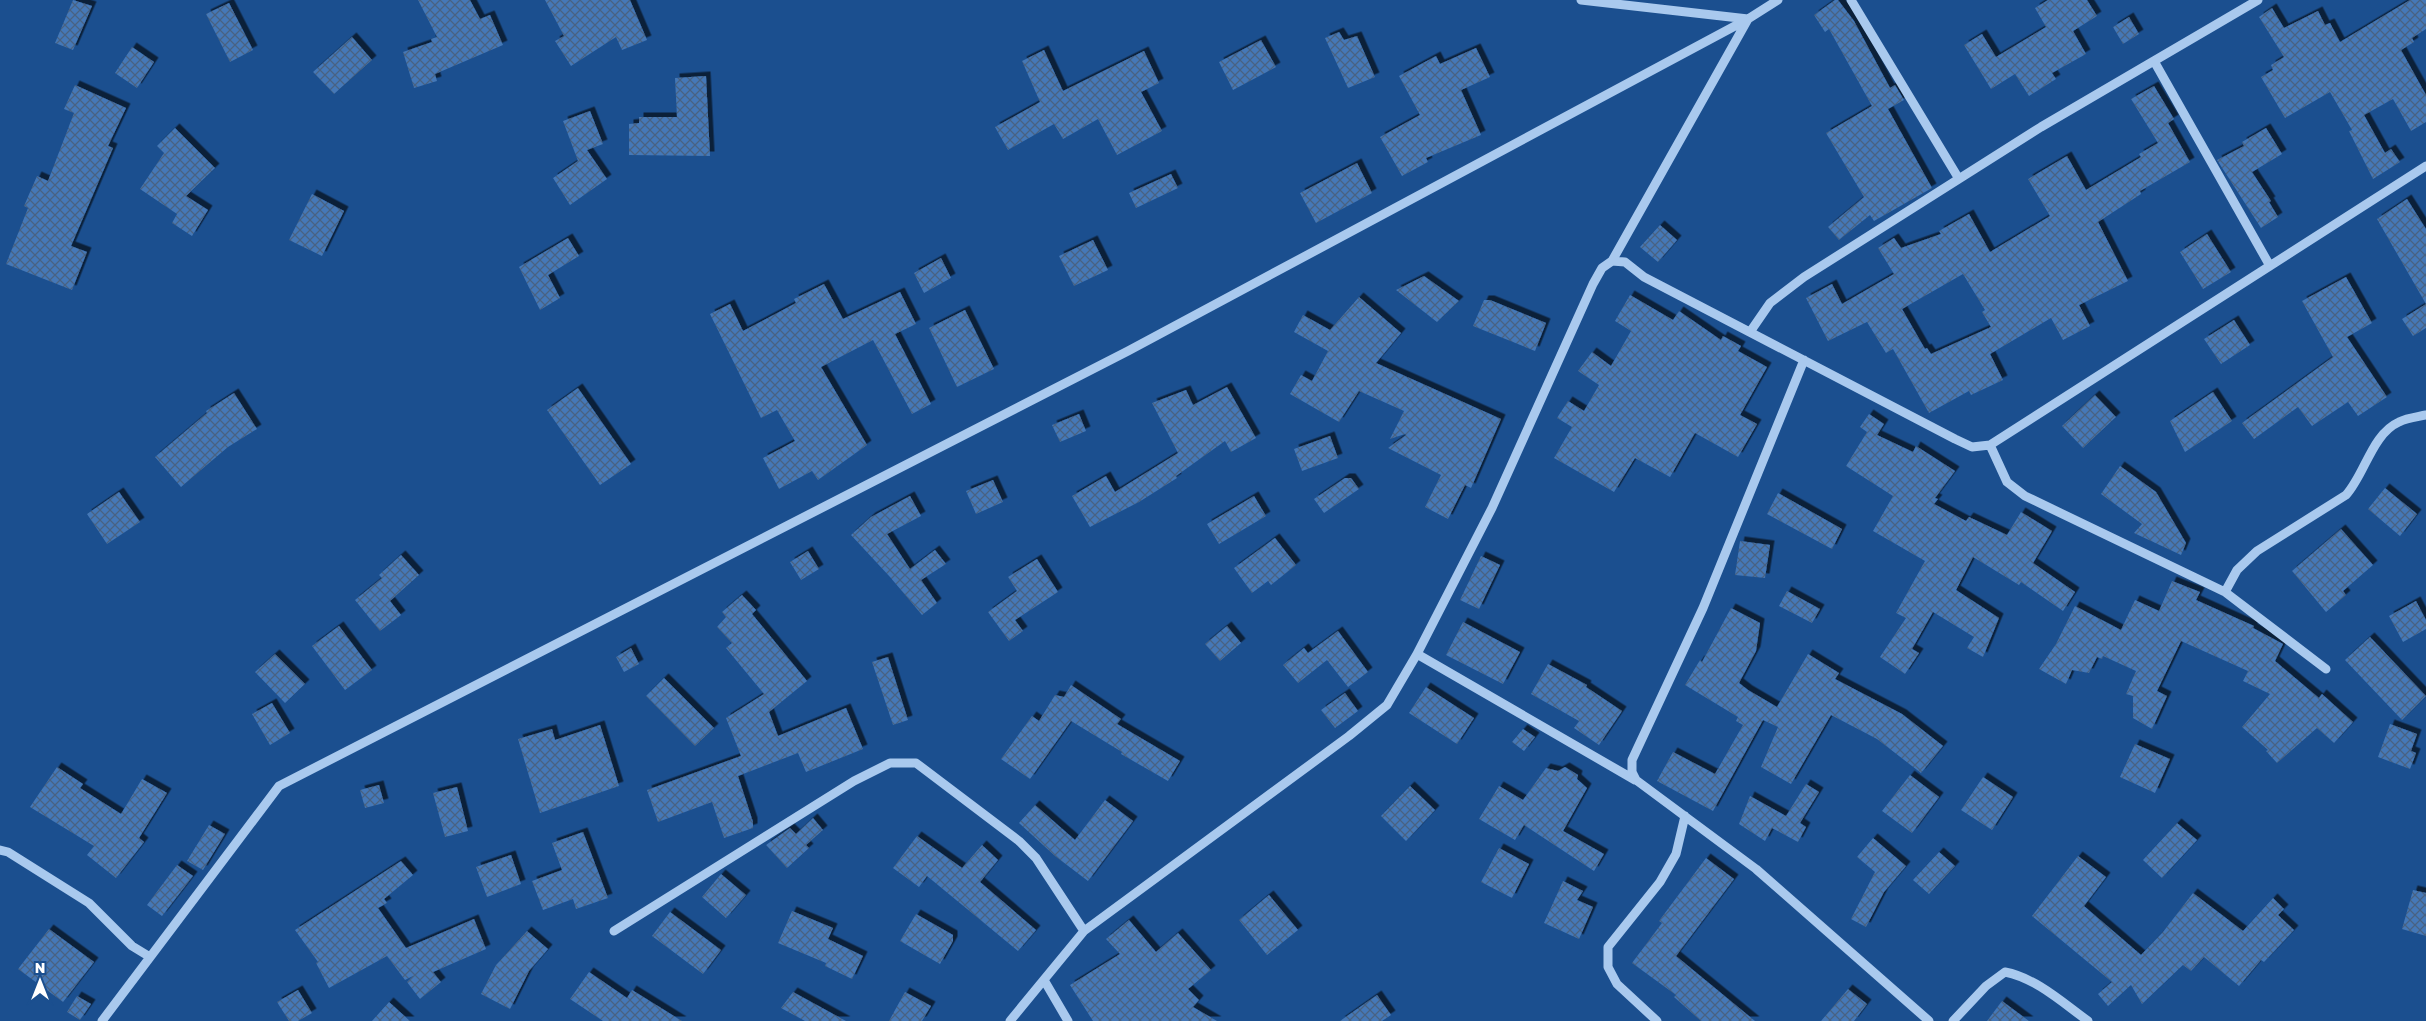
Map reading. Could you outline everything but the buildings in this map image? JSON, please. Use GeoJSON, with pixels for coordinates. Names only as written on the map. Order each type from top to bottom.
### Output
{"type":"FeatureCollection","features":[{"type":"Feature","properties":{"kind":"street"},"geometry":{"type":"LineString","coordinates":[[1581,0],[1748,19]]}},
{"type":"Feature","properties":{"kind":"street"},"geometry":{"type":"LineString","coordinates":[[102,1021],[279,786],[1128,351],[1748,19],[1778,0]]}},
{"type":"Feature","properties":{"kind":"street"},"geometry":{"type":"LineString","coordinates":[[1852,0],[1960,179]]}},
{"type":"Feature","properties":{"kind":"street"},"geometry":{"type":"LineString","coordinates":[[1750,332],[1770,303],[1804,277],[2041,127],[2258,0]]}},
{"type":"Feature","properties":{"kind":"street"},"geometry":{"type":"LineString","coordinates":[[1010,1021],[1084,931],[1350,736],[1387,705],[1417,654],[1492,508],[1593,284],[1602,268],[1612,261],[1748,19]]}},
{"type":"Feature","properties":{"kind":"street"},"geometry":{"type":"LineString","coordinates":[[2154,61],[2270,266]]}},
{"type":"Feature","properties":{"kind":"street"},"geometry":{"type":"LineString","coordinates":[[1612,261],[1625,262],[1644,277],[1955,439],[1972,447],[1990,445],[2426,166]]}},
{"type":"Feature","properties":{"kind":"street"},"geometry":{"type":"LineString","coordinates":[[1636,780],[1632,772],[1632,760],[1703,608],[1804,360]]}},
{"type":"Feature","properties":{"kind":"street"},"geometry":{"type":"LineString","coordinates":[[2225,592],[2238,570],[2257,551],[2346,495],[2355,485],[2379,439],[2398,422],[2426,415]]}},
{"type":"Feature","properties":{"kind":"street"},"geometry":{"type":"LineString","coordinates":[[1990,445],[2007,482],[2025,496],[2225,592],[2326,669]]}},
{"type":"Feature","properties":{"kind":"street"},"geometry":{"type":"LineString","coordinates":[[1417,654],[1636,780],[1756,869],[1929,1021]]}},
{"type":"Feature","properties":{"kind":"street"},"geometry":{"type":"LineString","coordinates":[[614,931],[854,781],[890,763],[916,763],[1019,840],[1036,858],[1084,931]]}},
{"type":"Feature","properties":{"kind":"street"},"geometry":{"type":"LineString","coordinates":[[1656,1021],[1618,984],[1608,967],[1608,947],[1660,882],[1676,854],[1685,816]]}},
{"type":"Feature","properties":{"kind":"street"},"geometry":{"type":"LineString","coordinates":[[0,850],[8,852],[89,903],[132,946],[150,957]]}},
{"type":"Feature","properties":{"kind":"street"},"geometry":{"type":"LineString","coordinates":[[1953,1021],[1986,986],[2005,972],[2019,975],[2054,996],[2088,1021]]}},
{"type":"Feature","properties":{"kind":"street"},"geometry":{"type":"LineString","coordinates":[[1044,980],[1068,1021]]}}]}
